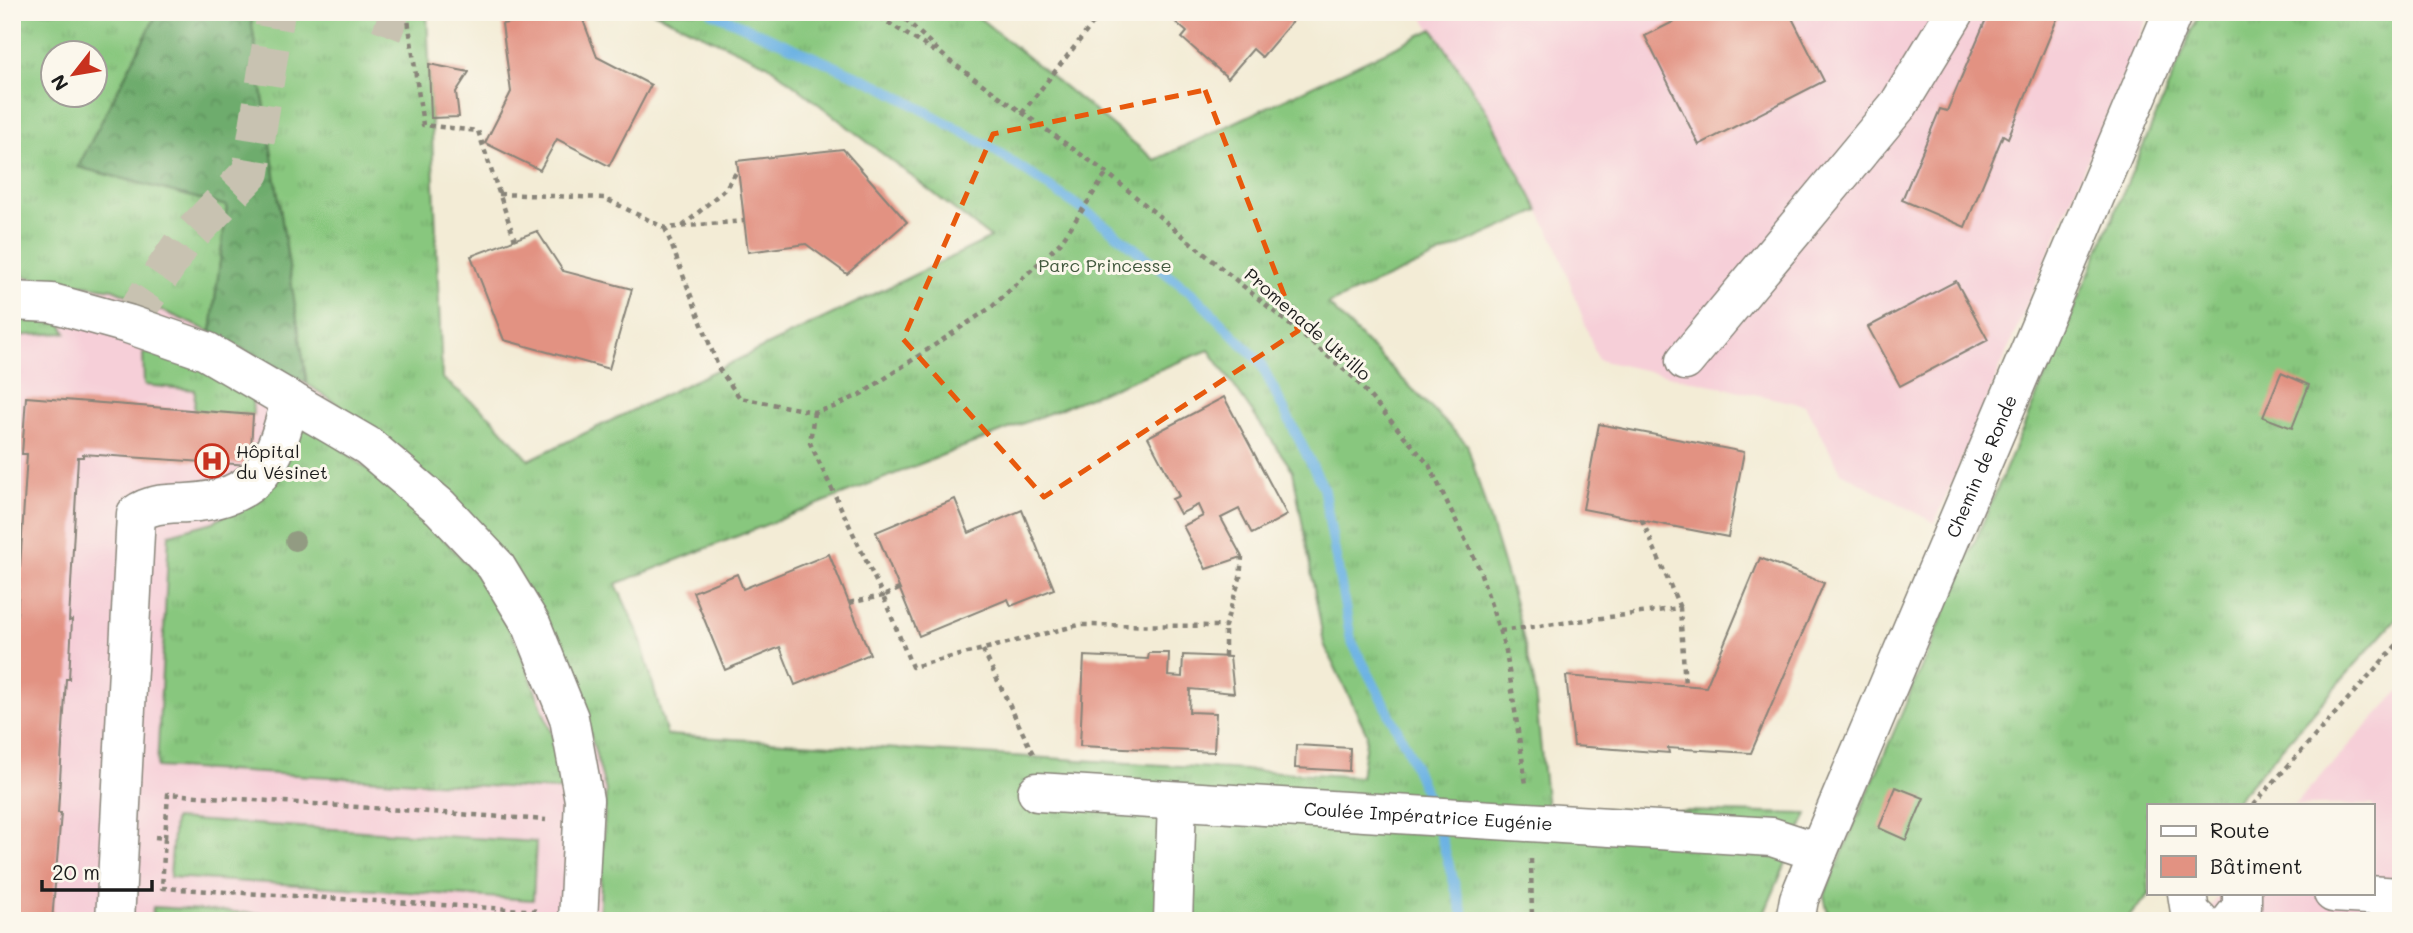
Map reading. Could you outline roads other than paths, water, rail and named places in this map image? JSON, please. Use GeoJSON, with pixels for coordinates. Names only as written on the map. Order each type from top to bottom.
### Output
{"type":"FeatureCollection","features":[{"type":"Feature","properties":{"kind":"street"},"geometry":{"type":"LineString","coordinates":[[1685,360],[1899,104],[1955,12]]}},
{"type":"Feature","properties":{"kind":"street","name":"Chemin de Ronde"},"geometry":{"type":"LineString","coordinates":[[1795,921],[1799,899],[1818,852],[2173,12]]}},
{"type":"Feature","properties":{"kind":"street"},"geometry":{"type":"LineString","coordinates":[[12,301],[52,303],[128,324],[206,351],[368,446],[440,507],[495,565],[532,626],[569,718],[584,800],[563,916]]}},
{"type":"Feature","properties":{"kind":"street"},"geometry":{"type":"LineString","coordinates":[[115,921],[136,514],[147,505],[206,502],[235,493],[262,475],[281,439],[290,400]]}},
{"type":"Feature","properties":{"kind":"street","name":"Coulée Impératrice Eugénie"},"geometry":{"type":"LineString","coordinates":[[1037,792],[1531,820],[1772,837],[1818,852]]}},
{"type":"Feature","properties":{"kind":"street"},"geometry":{"type":"LineString","coordinates":[[1173,921],[1177,801]]}},
{"type":"Feature","properties":{"kind":"street"},"geometry":{"type":"LineString","coordinates":[[2231,921],[2242,907],[2242,894]]}},
{"type":"Feature","properties":{"kind":"street"},"geometry":{"type":"LineString","coordinates":[[2350,894],[2401,897]]}},
{"type":"Feature","properties":{"kind":"waterway"},"geometry":{"type":"LineString","coordinates":[[711,12],[880,86],[990,147],[1097,219],[1194,295],[1260,362],[1323,487],[1351,640],[1408,750],[1431,808]]}},
{"type":"Feature","properties":{"kind":"waterway"},"geometry":{"type":"LineString","coordinates":[[1437,823],[1465,921]]}},
{"type":"Feature","properties":{"kind":"tunnel"},"geometry":{"type":"LineString","coordinates":[[128,324],[181,245],[251,172],[276,12]]}},
{"type":"Feature","properties":{"kind":"tunnel"},"geometry":{"type":"LineString","coordinates":[[379,12],[407,23]]}},
{"type":"Feature","properties":{"kind":"place","name":"Hôpital du Vésinet"},"geometry":{"type":"Point","coordinates":[212,461]}},
{"type":"Feature","properties":{"kind":"park label","name":"Parc Princesse"},"geometry":{"type":"Point","coordinates":[1105,265]}}]}
